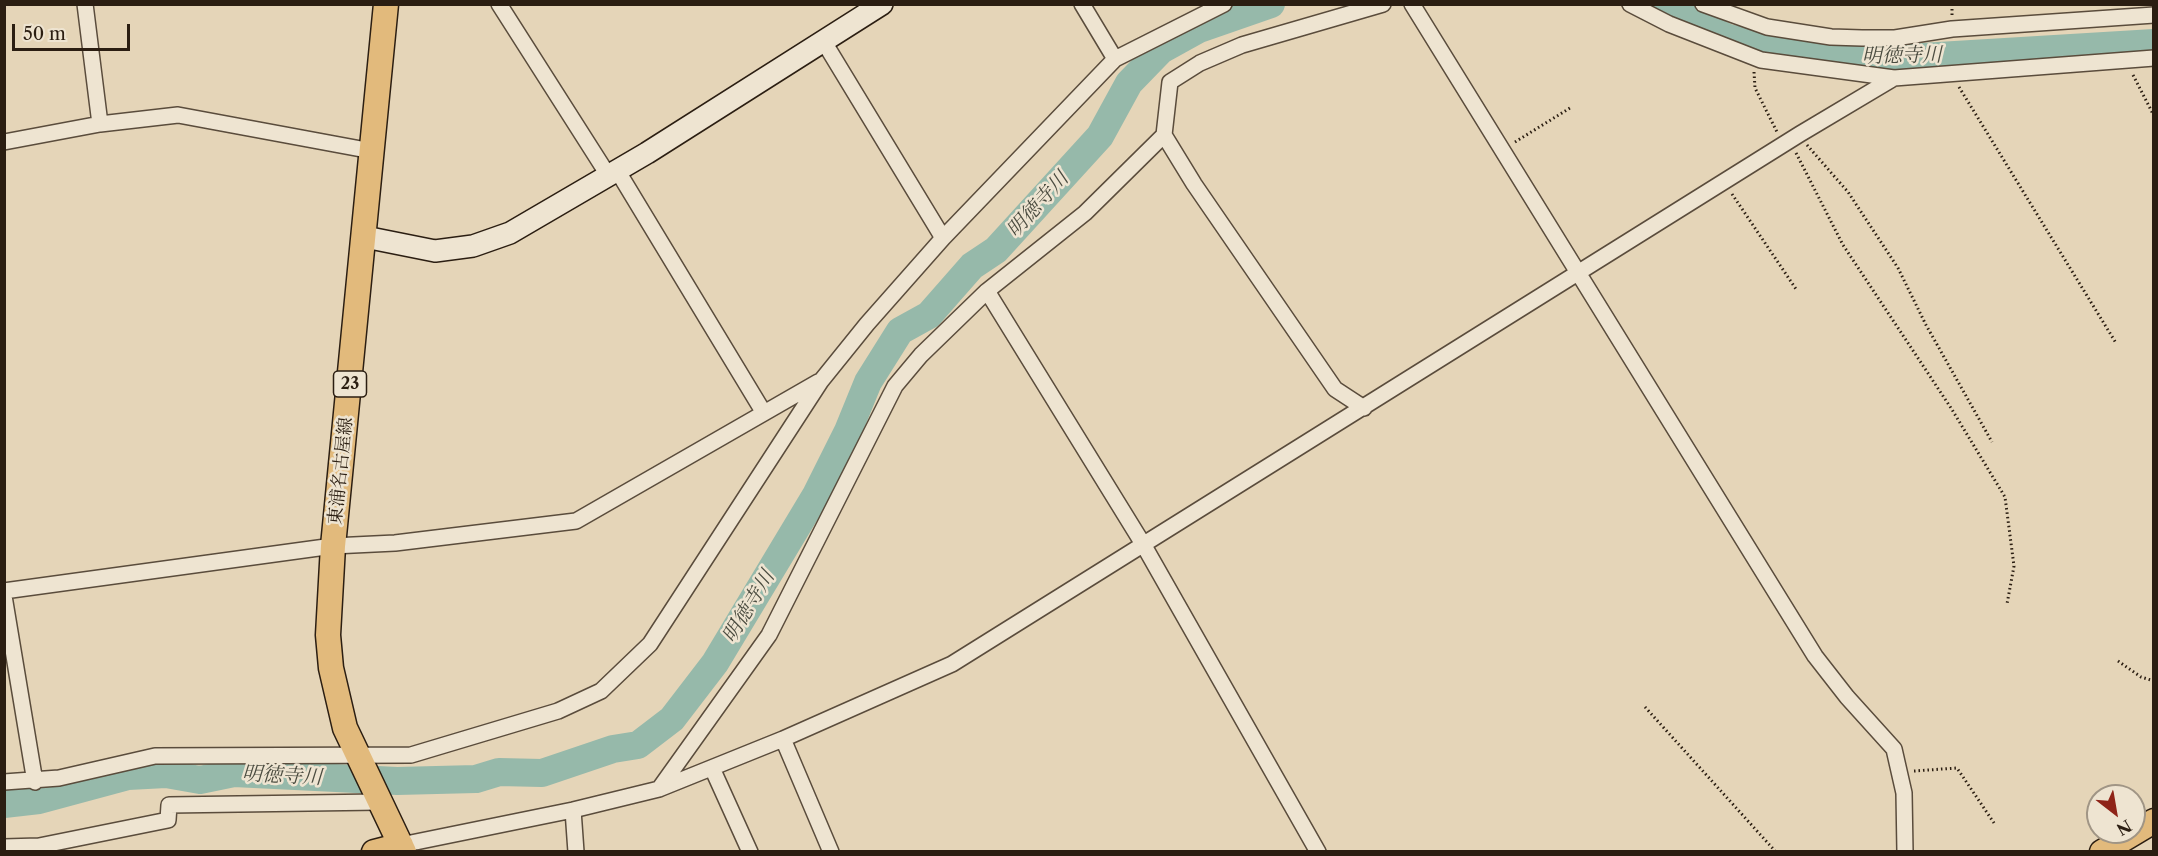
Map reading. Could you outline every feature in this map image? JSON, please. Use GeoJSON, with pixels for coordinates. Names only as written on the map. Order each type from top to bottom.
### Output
{"type":"FeatureCollection","features":[{"type":"Feature","properties":{"kind":"main road","name":"東浦名古屋線"},"geometry":{"type":"LineString","coordinates":[[386,4],[333,546],[328,634],[331,668],[345,728],[378,802],[402,848]]}},
{"type":"Feature","properties":{"kind":"main road"},"geometry":{"type":"LineString","coordinates":[[2102,852],[2154,821]]}},
{"type":"Feature","properties":{"kind":"main road"},"geometry":{"type":"LineString","coordinates":[[375,852],[402,848]]}},
{"type":"Feature","properties":{"kind":"street"},"geometry":{"type":"LineString","coordinates":[[85,4],[100,124]]}},
{"type":"Feature","properties":{"kind":"street"},"geometry":{"type":"LineString","coordinates":[[499,4],[613,172],[764,413]]}},
{"type":"Feature","properties":{"kind":"street"},"geometry":{"type":"LineString","coordinates":[[365,237],[435,251],[473,246],[519,229],[882,4]]}},
{"type":"Feature","properties":{"kind":"street"},"geometry":{"type":"LineString","coordinates":[[1082,4],[1115,59]]}},
{"type":"Feature","properties":{"kind":"street"},"geometry":{"type":"LineString","coordinates":[[4,782],[35,782],[154,756],[411,755],[558,711],[601,691],[650,644],[821,381],[867,324],[943,238],[1115,59],[1224,4]]}},
{"type":"Feature","properties":{"kind":"street"},"geometry":{"type":"LineString","coordinates":[[1364,408],[1335,389],[1194,184],[1164,135],[1170,82],[1200,63],[1242,45],[1383,4]]}},
{"type":"Feature","properties":{"kind":"street"},"geometry":{"type":"LineString","coordinates":[[1412,4],[1815,656],[1847,697],[1894,749],[1901,775],[1905,852]]}},
{"type":"Feature","properties":{"kind":"street"},"geometry":{"type":"LineString","coordinates":[[1630,4],[1669,24],[1757,59],[1894,78],[2154,58]]}},
{"type":"Feature","properties":{"kind":"street"},"geometry":{"type":"LineString","coordinates":[[1703,4],[1767,27],[1832,37],[1862,38],[1895,38],[1952,29],[2154,15]]}},
{"type":"Feature","properties":{"kind":"street"},"geometry":{"type":"LineString","coordinates":[[824,42],[943,238]]}},
{"type":"Feature","properties":{"kind":"street"},"geometry":{"type":"LineString","coordinates":[[402,848],[659,789],[783,739],[952,663],[1364,408],[1791,139],[1894,78]]}},
{"type":"Feature","properties":{"kind":"street"},"geometry":{"type":"LineString","coordinates":[[4,142],[100,124],[178,115],[372,152]]}},
{"type":"Feature","properties":{"kind":"street"},"geometry":{"type":"LineString","coordinates":[[659,789],[769,635],[895,387],[921,355],[987,291],[1085,213],[1164,135]]}},
{"type":"Feature","properties":{"kind":"street"},"geometry":{"type":"LineString","coordinates":[[987,291],[1143,544],[1318,852]]}},
{"type":"Feature","properties":{"kind":"street"},"geometry":{"type":"LineString","coordinates":[[4,591],[333,546],[395,543],[576,521],[821,381]]}},
{"type":"Feature","properties":{"kind":"street"},"geometry":{"type":"LineString","coordinates":[[4,596],[35,782]]}},
{"type":"Feature","properties":{"kind":"street"},"geometry":{"type":"LineString","coordinates":[[783,739],[831,852]]}},
{"type":"Feature","properties":{"kind":"street"},"geometry":{"type":"LineString","coordinates":[[712,768],[750,852]]}},
{"type":"Feature","properties":{"kind":"street"},"geometry":{"type":"LineString","coordinates":[[4,847],[39,846],[168,820],[170,805],[378,802]]}},
{"type":"Feature","properties":{"kind":"street"},"geometry":{"type":"LineString","coordinates":[[573,810],[576,852]]}},
{"type":"Feature","properties":{"kind":"path"},"geometry":{"type":"LineString","coordinates":[[1757,59],[1753,80],[1755,88],[1791,139],[1842,245],[1956,417],[2005,497],[2014,566],[2007,604]]}},
{"type":"Feature","properties":{"kind":"path"},"geometry":{"type":"LineString","coordinates":[[2127,60],[2154,116]]}},
{"type":"Feature","properties":{"kind":"path"},"geometry":{"type":"LineString","coordinates":[[1958,73],[1959,89],[2116,344]]}},
{"type":"Feature","properties":{"kind":"path"},"geometry":{"type":"LineString","coordinates":[[1502,150],[1570,108]]}},
{"type":"Feature","properties":{"kind":"path"},"geometry":{"type":"LineString","coordinates":[[1791,139],[1809,148],[1848,192],[1898,268],[1926,325],[1992,442]]}},
{"type":"Feature","properties":{"kind":"path"},"geometry":{"type":"LineString","coordinates":[[1724,182],[1796,289]]}},
{"type":"Feature","properties":{"kind":"path"},"geometry":{"type":"LineString","coordinates":[[2118,661],[2140,677],[2154,681]]}},
{"type":"Feature","properties":{"kind":"path"},"geometry":{"type":"LineString","coordinates":[[1645,707],[1776,852]]}},
{"type":"Feature","properties":{"kind":"path"},"geometry":{"type":"LineString","coordinates":[[1901,775],[1917,771],[1957,768],[1994,822]]}},
{"type":"Feature","properties":{"kind":"waterway","name":"明徳寺川"},"geometry":{"type":"LineString","coordinates":[[4,804],[39,800],[128,776],[166,774],[200,780],[234,773],[397,781],[476,779],[499,772],[542,773],[613,749],[638,745],[672,719],[715,663],[816,495],[848,431],[868,382],[900,331],[929,315],[972,266],[996,250],[1100,136],[1129,83],[1161,50],[1199,29],[1271,4]]}},
{"type":"Feature","properties":{"kind":"waterway","name":"明徳寺川"},"geometry":{"type":"LineString","coordinates":[[1659,4],[1728,38],[1776,49],[1831,55],[1889,59],[2154,43]]}}]}
